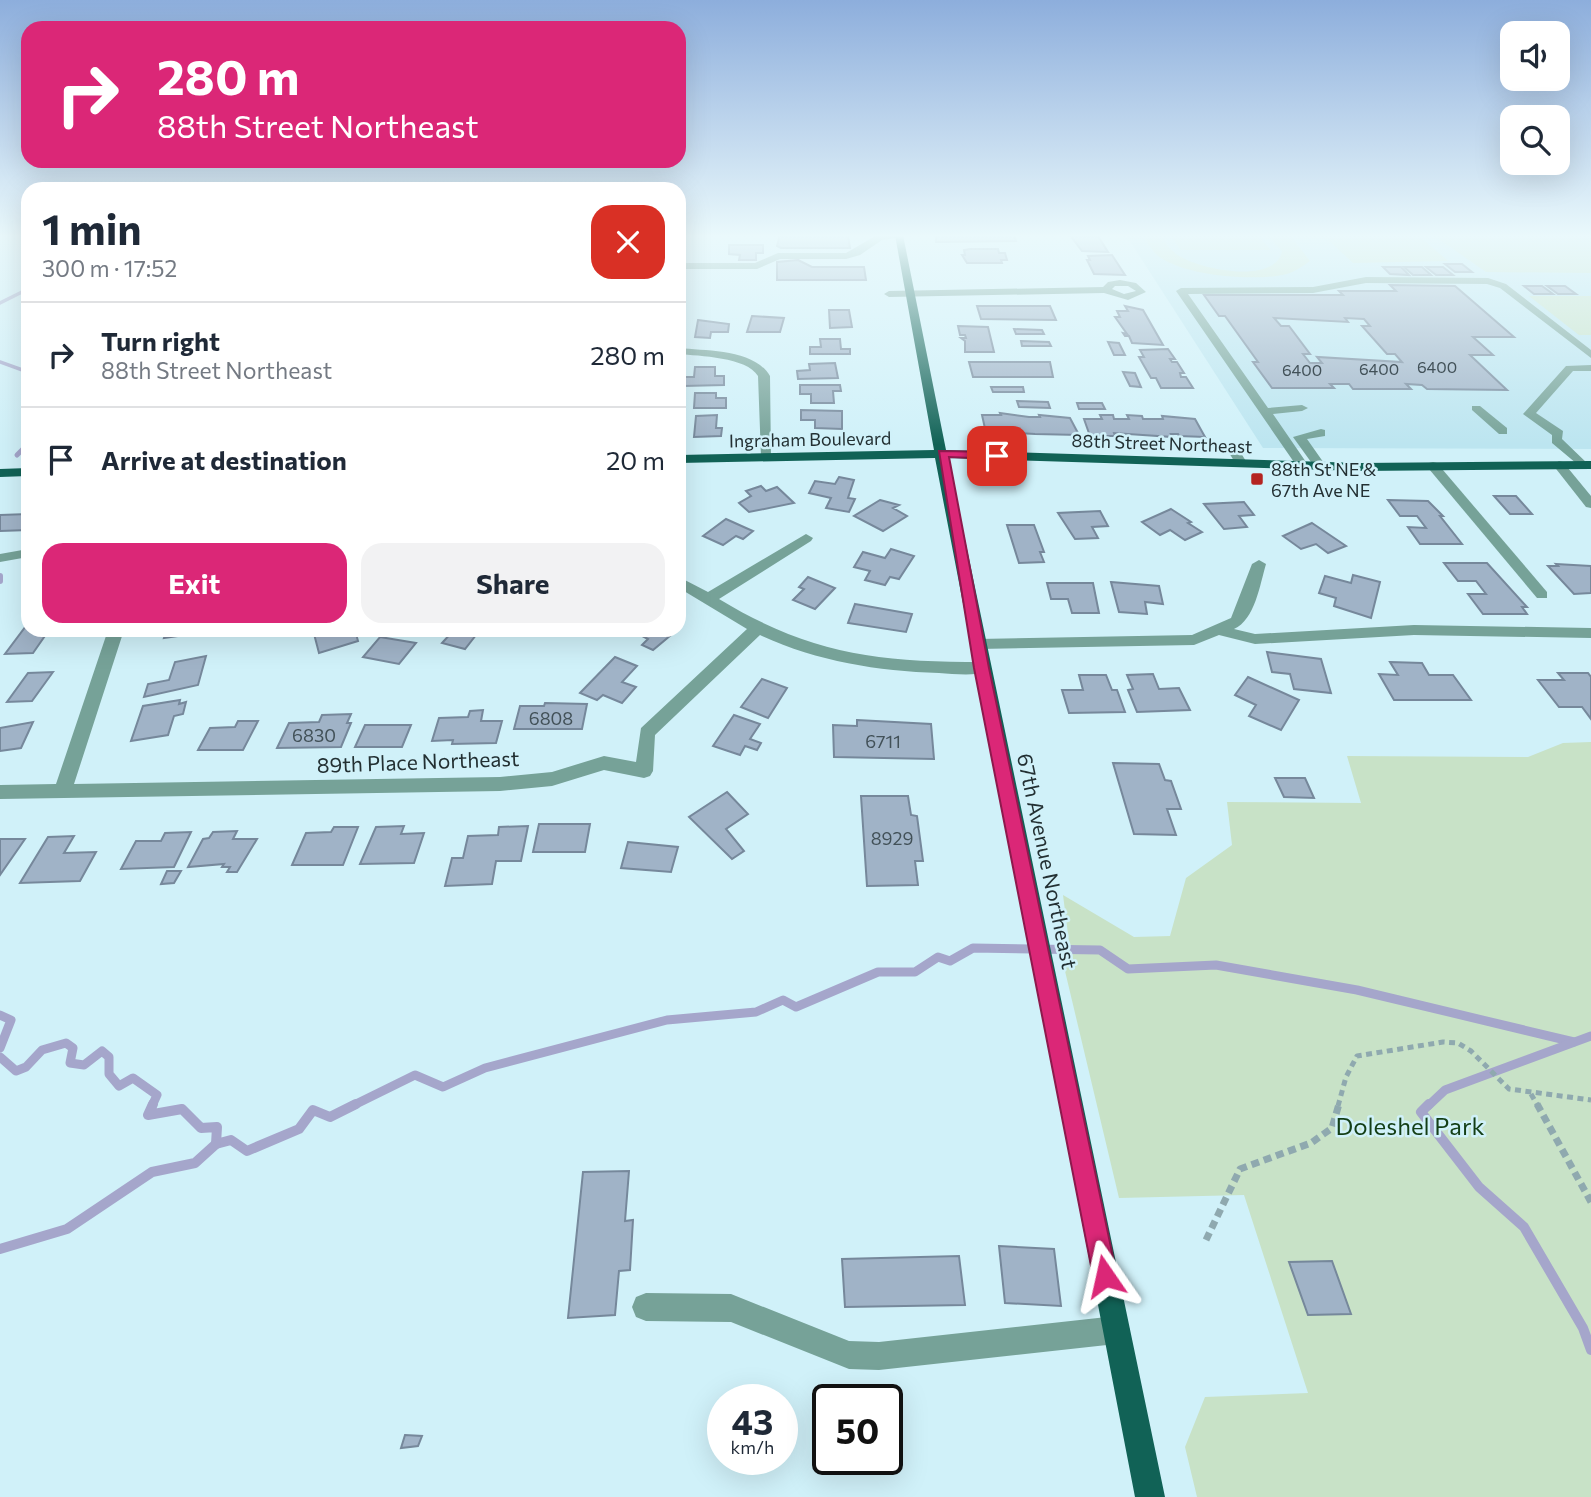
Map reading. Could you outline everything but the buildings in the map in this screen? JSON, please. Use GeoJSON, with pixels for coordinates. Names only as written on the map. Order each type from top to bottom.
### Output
{"type":"FeatureCollection","features":[{"type":"Feature","properties":{"kind":"main road","name":"67th Avenue Northeast"},"geometry":{"type":"LineString","coordinates":[[913,305],[982,668],[1150,1497]]}},
{"type":"Feature","properties":{"kind":"main road","name":"Ingraham Boulevard"},"geometry":{"type":"LineString","coordinates":[[686,459],[943,454]]}},
{"type":"Feature","properties":{"kind":"main road","name":"88th Street Northeast"},"geometry":{"type":"LineString","coordinates":[[943,454],[1320,466],[1587,465]]}},
{"type":"Feature","properties":{"kind":"main road"},"geometry":{"type":"LineString","coordinates":[[0,473],[21,472]]}},
{"type":"Feature","properties":{"kind":"street"},"geometry":{"type":"LineString","coordinates":[[1191,305],[1303,465]]}},
{"type":"Feature","properties":{"kind":"street"},"geometry":{"type":"LineString","coordinates":[[1527,305],[1591,355]]}},
{"type":"Feature","properties":{"kind":"street"},"geometry":{"type":"LineString","coordinates":[[686,351],[729,356],[760,369],[764,376],[767,457]]}},
{"type":"Feature","properties":{"kind":"street"},"geometry":{"type":"LineString","coordinates":[[1587,465],[1556,439],[1559,434],[1529,414],[1570,368],[1591,368]]}},
{"type":"Feature","properties":{"kind":"street"},"geometry":{"type":"LineString","coordinates":[[1266,413],[1275,409],[1302,408]]}},
{"type":"Feature","properties":{"kind":"street"},"geometry":{"type":"LineString","coordinates":[[1476,408],[1503,431]]}},
{"type":"Feature","properties":{"kind":"street"},"geometry":{"type":"LineString","coordinates":[[1320,466],[1299,437],[1321,433]]}},
{"type":"Feature","properties":{"kind":"street"},"geometry":{"type":"LineString","coordinates":[[1231,446],[1241,463]]}},
{"type":"Feature","properties":{"kind":"street"},"geometry":{"type":"LineString","coordinates":[[1559,465],[1591,504]]}},
{"type":"Feature","properties":{"kind":"street"},"geometry":{"type":"LineString","coordinates":[[1433,466],[1542,595]]}},
{"type":"Feature","properties":{"kind":"street"},"geometry":{"type":"LineString","coordinates":[[709,598],[806,538]]}},
{"type":"Feature","properties":{"kind":"street"},"geometry":{"type":"LineString","coordinates":[[0,558],[21,554]]}},
{"type":"Feature","properties":{"kind":"street"},"geometry":{"type":"LineString","coordinates":[[978,644],[1195,640],[1236,622],[1244,609],[1259,564]]}},
{"type":"Feature","properties":{"kind":"street"},"geometry":{"type":"LineString","coordinates":[[686,586],[758,628],[835,654],[898,666],[982,668]]}},
{"type":"Feature","properties":{"kind":"street","name":"89th Place Northeast"},"geometry":{"type":"LineString","coordinates":[[0,792],[500,784],[552,779],[604,763],[644,771],[647,733],[758,628]]}},
{"type":"Feature","properties":{"kind":"street"},"geometry":{"type":"LineString","coordinates":[[1219,630],[1255,639],[1414,630],[1591,633]]}},
{"type":"Feature","properties":{"kind":"street"},"geometry":{"type":"LineString","coordinates":[[63,790],[114,637]]}},
{"type":"Feature","properties":{"kind":"street"},"geometry":{"type":"LineString","coordinates":[[646,1307],[731,1308],[849,1355],[928,1351],[1063,1333],[1116,1330]]}},
{"type":"Feature","properties":{"kind":"path"},"geometry":{"type":"LineString","coordinates":[[1206,1240],[1240,1168],[1311,1143],[1332,1128],[1346,1076],[1357,1056],[1458,1042],[1471,1051],[1509,1089],[1591,1100]]}},
{"type":"Feature","properties":{"kind":"path"},"geometry":{"type":"LineString","coordinates":[[1530,1093],[1591,1202]]}},
{"type":"Feature","properties":{"kind":"shaded area"},"geometry":{"type":"Polygon","coordinates":[[[1171,305],[1591,305],[1591,449],[1263,448],[1171,305]]]}},
{"type":"Feature","properties":{"kind":"green space"},"geometry":{"type":"Polygon","coordinates":[[[1540,305],[1591,305],[1591,335],[1579,335],[1540,305]]]}},
{"type":"Feature","properties":{"kind":"green space","name":"Doleshel Park"},"geometry":{"type":"Polygon","coordinates":[[[1591,742],[1591,1497],[1197,1497],[1185,1447],[1205,1397],[1308,1393],[1244,1195],[1119,1198],[1060,950],[1070,950],[1063,895],[1134,937],[1170,936],[1186,878],[1232,845],[1227,802],[1361,803],[1347,756],[1528,757],[1563,743],[1591,742]]]}},
{"type":"Feature","properties":{"kind":"waterway"},"geometry":{"type":"LineString","coordinates":[[0,362],[21,370]]}},
{"type":"Feature","properties":{"kind":"waterway"},"geometry":{"type":"LineString","coordinates":[[17,455],[21,451]]}},
{"type":"Feature","properties":{"kind":"waterway"},"geometry":{"type":"LineString","coordinates":[[0,576],[0,581]]}},
{"type":"Feature","properties":{"kind":"waterway"},"geometry":{"type":"LineString","coordinates":[[352,1106],[415,1075],[443,1087],[485,1068],[667,1020],[756,1012],[783,1000],[796,1007],[878,972],[915,972],[938,957],[950,961],[973,948],[1100,950],[1128,969],[1216,965],[1357,990],[1574,1042]]}},
{"type":"Feature","properties":{"kind":"waterway"},"geometry":{"type":"LineString","coordinates":[[0,1015],[11,1020],[0,1048]]}},
{"type":"Feature","properties":{"kind":"waterway"},"geometry":{"type":"LineString","coordinates":[[1428,1106],[1445,1090],[1591,1036]]}},
{"type":"Feature","properties":{"kind":"waterway"},"geometry":{"type":"LineString","coordinates":[[0,1057],[16,1071],[26,1067],[42,1050],[66,1043],[73,1048],[70,1063],[84,1065],[102,1051],[109,1057],[109,1074],[119,1086],[133,1078],[157,1095],[152,1106]]}},
{"type":"Feature","properties":{"kind":"waterway"},"geometry":{"type":"LineString","coordinates":[[153,1104],[148,1115],[182,1109],[201,1128],[217,1127],[216,1144]]}},
{"type":"Feature","properties":{"kind":"waterway"},"geometry":{"type":"LineString","coordinates":[[352,1106],[356,1104]]}},
{"type":"Feature","properties":{"kind":"waterway"},"geometry":{"type":"LineString","coordinates":[[1429,1104],[1421,1112],[1479,1187],[1524,1227],[1583,1328],[1591,1350]]}},
{"type":"Feature","properties":{"kind":"waterway"},"geometry":{"type":"LineString","coordinates":[[216,1144],[231,1140],[247,1151],[299,1129],[313,1110],[330,1117],[352,1106]]}},
{"type":"Feature","properties":{"kind":"waterway"},"geometry":{"type":"LineString","coordinates":[[0,1249],[67,1229],[152,1172],[195,1163],[216,1144]]}},
{"type":"Feature","properties":{"kind":"place","name":"88th St NE & 67th Ave NE"},"geometry":{"type":"Point","coordinates":[1257,479]}},
{"type":"Feature","properties":{"kind":"route"},"geometry":{"type":"LineString","coordinates":[[997,456],[943,454],[982,668],[1105,1276]]}}]}
